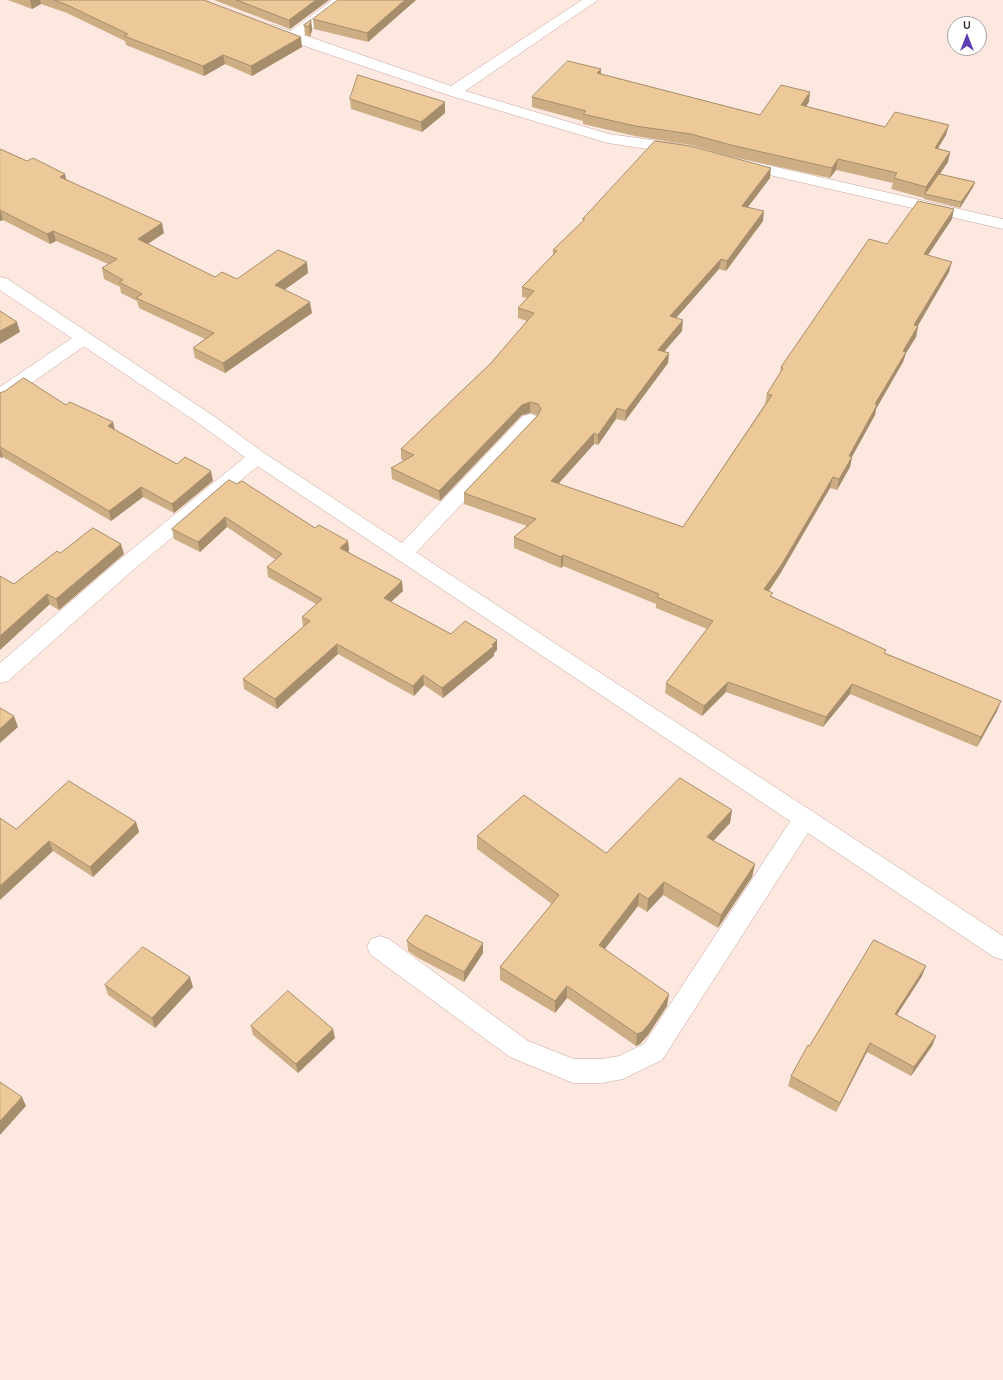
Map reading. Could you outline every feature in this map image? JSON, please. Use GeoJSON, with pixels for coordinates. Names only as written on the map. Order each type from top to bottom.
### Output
{"type":"FeatureCollection","features":[{"type":"Feature","properties":{"kind":"street"},"geometry":{"type":"LineString","coordinates":[[292,37],[341,0]]}},
{"type":"Feature","properties":{"kind":"street"},"geometry":{"type":"LineString","coordinates":[[453,92],[591,0]]}},
{"type":"Feature","properties":{"kind":"street"},"geometry":{"type":"LineString","coordinates":[[257,23],[292,37],[453,92],[608,138],[697,153]]}},
{"type":"Feature","properties":{"kind":"street"},"geometry":{"type":"LineString","coordinates":[[726,161],[1003,224]]}},
{"type":"Feature","properties":{"kind":"street"},"geometry":{"type":"LineString","coordinates":[[0,282],[208,421],[257,457],[1003,949]]}},
{"type":"Feature","properties":{"kind":"street"},"geometry":{"type":"LineString","coordinates":[[0,396],[84,338]]}},
{"type":"Feature","properties":{"kind":"street"},"geometry":{"type":"LineString","coordinates":[[403,554],[530,420]]}},
{"type":"Feature","properties":{"kind":"street"},"geometry":{"type":"LineString","coordinates":[[0,675],[126,565],[257,457]]}},
{"type":"Feature","properties":{"kind":"street"},"geometry":{"type":"LineString","coordinates":[[380,947],[519,1049],[573,1071],[602,1071],[623,1067],[652,1052],[805,818]]}},
{"type":"Feature","properties":{"kind":"building"},"geometry":{"type":"Polygon","coordinates":[[[54,0],[204,0],[301,37],[251,66],[223,55],[203,66],[124,36],[128,34],[54,0]]]}},
{"type":"Feature","properties":{"kind":"building"},"geometry":{"type":"Polygon","coordinates":[[[237,0],[316,0],[289,20],[237,0]]]}},
{"type":"Feature","properties":{"kind":"building"},"geometry":{"type":"Polygon","coordinates":[[[338,0],[405,0],[367,33],[313,19],[338,0]]]}},
{"type":"Feature","properties":{"kind":"building"},"geometry":{"type":"Polygon","coordinates":[[[311,20],[309,27],[304,25],[311,20]]]}},
{"type":"Feature","properties":{"kind":"building"},"geometry":{"type":"Polygon","coordinates":[[[568,61],[601,69],[597,73],[760,115],[781,85],[810,92],[801,105],[885,127],[895,112],[949,125],[935,148],[950,152],[926,187],[894,178],[897,173],[838,159],[832,168],[731,145],[691,134],[635,126],[583,114],[586,111],[532,97],[568,61]]]}},
{"type":"Feature","properties":{"kind":"building"},"geometry":{"type":"Polygon","coordinates":[[[358,75],[445,102],[421,122],[350,99],[358,75]]]}},
{"type":"Feature","properties":{"kind":"building"},"geometry":{"type":"Polygon","coordinates":[[[655,141],[690,146],[771,168],[742,206],[764,211],[727,261],[721,259],[670,316],[683,320],[658,350],[669,353],[626,411],[617,408],[598,435],[594,433],[551,481],[683,527],[772,395],[767,394],[783,368],[781,367],[869,239],[887,244],[918,201],[954,209],[924,254],[952,262],[914,325],[918,326],[903,351],[906,352],[875,404],[877,405],[849,456],[852,457],[839,479],[833,477],[782,564],[764,589],[773,593],[770,596],[886,650],[884,653],[1001,701],[981,737],[852,684],[826,717],[728,682],[704,706],[666,683],[713,621],[657,597],[659,594],[563,555],[561,557],[514,537],[536,519],[464,493],[538,415],[541,409],[538,404],[530,402],[522,405],[439,491],[391,468],[414,455],[401,449],[491,363],[534,313],[518,308],[534,291],[522,287],[557,251],[553,250],[585,219],[583,219],[655,141]]]}},
{"type":"Feature","properties":{"kind":"building"},"geometry":{"type":"Polygon","coordinates":[[[0,149],[27,161],[33,158],[65,174],[60,177],[162,223],[138,239],[215,277],[222,272],[237,279],[278,250],[307,262],[275,285],[310,302],[223,363],[193,348],[214,333],[136,298],[142,294],[119,282],[123,280],[102,268],[117,259],[53,231],[47,234],[0,210],[0,149]]]}},
{"type":"Feature","properties":{"kind":"building"},"geometry":{"type":"Polygon","coordinates":[[[939,174],[975,182],[961,202],[925,194],[939,174]]]}},
{"type":"Feature","properties":{"kind":"building"},"geometry":{"type":"Polygon","coordinates":[[[0,311],[17,322],[0,331],[0,311]]]}},
{"type":"Feature","properties":{"kind":"building"},"geometry":{"type":"Polygon","coordinates":[[[24,378],[66,405],[70,402],[113,422],[108,426],[177,464],[185,457],[211,471],[172,504],[141,487],[109,511],[0,447],[0,393],[24,378]]]}},
{"type":"Feature","properties":{"kind":"building"},"geometry":{"type":"Polygon","coordinates":[[[229,480],[237,484],[242,481],[315,528],[319,525],[348,541],[340,548],[402,581],[384,598],[451,634],[465,621],[497,640],[492,645],[494,646],[442,688],[423,675],[413,686],[337,644],[275,699],[243,679],[310,621],[302,617],[322,599],[267,567],[282,554],[225,517],[198,542],[172,529],[229,480]]]}},
{"type":"Feature","properties":{"kind":"building"},"geometry":{"type":"Polygon","coordinates":[[[93,528],[121,544],[56,599],[47,594],[0,636],[0,576],[14,584],[57,551],[60,553],[93,528]]]}},
{"type":"Feature","properties":{"kind":"building"},"geometry":{"type":"Polygon","coordinates":[[[0,708],[14,716],[0,729],[0,708]]]}},
{"type":"Feature","properties":{"kind":"building"},"geometry":{"type":"Polygon","coordinates":[[[680,778],[732,810],[707,837],[755,864],[721,915],[664,882],[648,899],[639,893],[599,945],[669,994],[650,1023],[642,1032],[637,1034],[567,986],[555,1001],[500,967],[559,895],[477,836],[524,795],[606,853],[680,778]]]}},
{"type":"Feature","properties":{"kind":"building"},"geometry":{"type":"Polygon","coordinates":[[[69,781],[136,822],[90,867],[49,841],[0,886],[0,818],[16,829],[69,781]]]}},
{"type":"Feature","properties":{"kind":"building"},"geometry":{"type":"Polygon","coordinates":[[[426,915],[483,943],[464,972],[417,948],[407,941],[426,915]]]}},
{"type":"Feature","properties":{"kind":"building"},"geometry":{"type":"Polygon","coordinates":[[[874,940],[926,966],[895,1014],[936,1036],[914,1067],[870,1043],[840,1103],[791,1076],[808,1045],[809,1046],[874,940]]]}},
{"type":"Feature","properties":{"kind":"building"},"geometry":{"type":"Polygon","coordinates":[[[143,947],[190,977],[152,1018],[105,985],[143,947]]]}},
{"type":"Feature","properties":{"kind":"building"},"geometry":{"type":"Polygon","coordinates":[[[288,991],[333,1029],[296,1064],[251,1026],[288,991]]]}},
{"type":"Feature","properties":{"kind":"building"},"geometry":{"type":"Polygon","coordinates":[[[0,1082],[22,1097],[0,1121],[0,1082]]]}}]}
